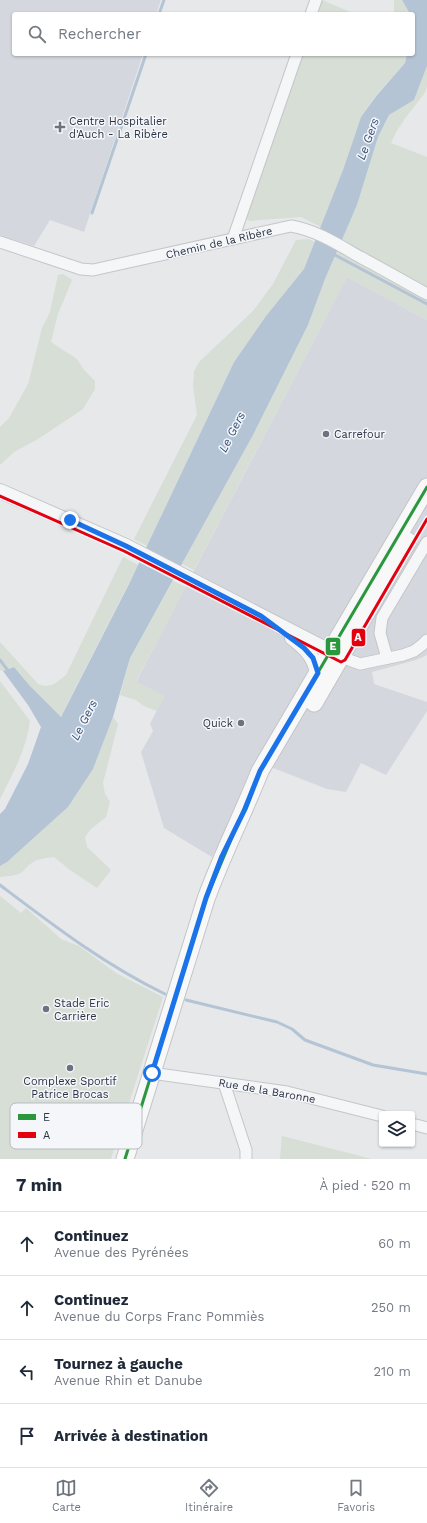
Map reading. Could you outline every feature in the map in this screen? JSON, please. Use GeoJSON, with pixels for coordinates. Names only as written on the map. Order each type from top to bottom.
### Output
{"type":"FeatureCollection","features":[{"type":"Feature","properties":{"kind":"main road"},"geometry":{"type":"LineString","coordinates":[[245,809],[271,775],[427,487]]}},
{"type":"Feature","properties":{"kind":"main road"},"geometry":{"type":"LineString","coordinates":[[142,1104],[206,898],[222,856],[245,809],[260,771],[318,673],[336,654],[427,509]]}},
{"type":"Feature","properties":{"kind":"main road"},"geometry":{"type":"LineString","coordinates":[[124,1159],[127,1149]]}},
{"type":"Feature","properties":{"kind":"street"},"geometry":{"type":"LineString","coordinates":[[312,12],[316,0]]}},
{"type":"Feature","properties":{"kind":"street"},"geometry":{"type":"LineString","coordinates":[[233,239],[296,56]]}},
{"type":"Feature","properties":{"kind":"street","name":"Chemin de la Ribère"},"geometry":{"type":"LineString","coordinates":[[0,242],[76,267],[93,270],[291,226],[313,232],[343,247],[427,294]]}},
{"type":"Feature","properties":{"kind":"street"},"geometry":{"type":"LineString","coordinates":[[0,491],[126,546],[336,654],[360,664],[403,655],[414,651],[427,640]]}},
{"type":"Feature","properties":{"kind":"street"},"geometry":{"type":"LineString","coordinates":[[387,658],[380,633],[382,618],[427,542]]}},
{"type":"Feature","properties":{"kind":"street"},"geometry":{"type":"LineString","coordinates":[[261,616],[304,648],[313,658],[318,673]]}},
{"type":"Feature","properties":{"kind":"street","name":"Rue de la Baronne"},"geometry":{"type":"LineString","coordinates":[[152,1073],[302,1095],[379,1115]]}},
{"type":"Feature","properties":{"kind":"street"},"geometry":{"type":"LineString","coordinates":[[224,1083],[246,1150],[246,1159]]}},
{"type":"Feature","properties":{"kind":"street"},"geometry":{"type":"LineString","coordinates":[[415,1125],[427,1128]]}},
{"type":"Feature","properties":{"kind":"shaded area","name":"Centre Hospitalier d'Auch - La Ribère"},"geometry":{"type":"Polygon","coordinates":[[[0,0],[161,0],[157,12],[12,12],[12,56],[142,56],[84,232],[50,220],[34,246],[0,235],[0,0]]]}},
{"type":"Feature","properties":{"kind":"shaded area"},"geometry":{"type":"Polygon","coordinates":[[[322,0],[350,12],[318,12],[322,0]]]}},
{"type":"Feature","properties":{"kind":"shaded area"},"geometry":{"type":"Polygon","coordinates":[[[394,0],[402,0],[409,12],[394,12],[394,0]]]}},
{"type":"Feature","properties":{"kind":"shaded area"},"geometry":{"type":"Polygon","coordinates":[[[302,56],[407,56],[405,63],[377,94],[361,117],[321,227],[301,217],[249,221],[246,217],[302,56]]]}},
{"type":"Feature","properties":{"kind":"shaded area"},"geometry":{"type":"Polygon","coordinates":[[[427,66],[427,87],[424,94],[406,117],[391,143],[427,157],[427,320],[347,277],[194,570],[182,564],[253,435],[308,325],[325,279],[357,205],[378,137],[389,115],[414,100],[427,66]]]}},
{"type":"Feature","properties":{"kind":"shaded area"},"geometry":{"type":"Polygon","coordinates":[[[308,239],[315,242],[304,269],[266,316],[234,362],[147,546],[134,539],[197,415],[193,386],[194,371],[199,362],[253,311],[273,284],[296,240],[308,239]]]}},
{"type":"Feature","properties":{"kind":"shaded area"},"geometry":{"type":"Polygon","coordinates":[[[63,274],[72,280],[58,314],[51,342],[77,359],[84,370],[95,381],[95,389],[83,409],[38,439],[14,452],[0,465],[0,427],[9,418],[28,384],[42,328],[50,312],[58,275],[63,274]]]}},
{"type":"Feature","properties":{"kind":"shaded area"},"geometry":{"type":"Polygon","coordinates":[[[347,277],[427,320],[427,655],[416,660],[372,672],[374,684],[427,702],[427,711],[386,775],[361,763],[346,792],[327,789],[258,762],[212,857],[164,828],[141,752],[153,731],[150,724],[164,696],[136,682],[347,277]]]}},
{"type":"Feature","properties":{"kind":"shaded area"},"geometry":{"type":"Polygon","coordinates":[[[123,557],[138,565],[60,718],[14,667],[3,671],[0,670],[0,642],[38,684],[47,686],[56,683],[66,675],[123,557]]]}},
{"type":"Feature","properties":{"kind":"shaded area"},"geometry":{"type":"Polygon","coordinates":[[[173,581],[186,587],[136,681],[165,696],[157,711],[144,706],[136,700],[120,695],[130,658],[173,581]]]}},
{"type":"Feature","properties":{"kind":"shaded area"},"geometry":{"type":"Polygon","coordinates":[[[0,681],[30,721],[22,752],[0,799],[0,681]]]}},
{"type":"Feature","properties":{"kind":"shaded area"},"geometry":{"type":"Polygon","coordinates":[[[113,717],[118,724],[103,783],[105,794],[110,802],[106,817],[91,829],[85,837],[87,847],[111,870],[97,888],[54,857],[35,861],[22,872],[12,876],[0,877],[0,866],[7,862],[68,807],[93,769],[113,717]]]}},
{"type":"Feature","properties":{"kind":"shaded area","name":"Complexe Sportif Patrice Brocas"},"geometry":{"type":"Polygon","coordinates":[[[0,896],[21,913],[26,908],[61,939],[79,946],[116,973],[163,997],[129,1103],[10,1103],[10,1149],[114,1149],[111,1159],[0,1159],[0,896]]]}},
{"type":"Feature","properties":{"kind":"shaded area"},"geometry":{"type":"Polygon","coordinates":[[[282,1136],[372,1159],[280,1159],[282,1136]]]}},
{"type":"Feature","properties":{"kind":"water","name":"Le Gers"},"geometry":{"type":"Polygon","coordinates":[[[402,0],[427,0],[427,66],[414,100],[389,115],[378,137],[357,205],[325,279],[308,325],[253,435],[130,658],[113,717],[93,769],[68,807],[7,862],[0,866],[0,814],[5,809],[28,764],[41,727],[28,705],[3,671],[14,667],[30,686],[61,717],[129,584],[234,362],[266,316],[304,269],[343,170],[361,117],[377,95],[405,63],[407,56],[415,56],[415,12],[409,12],[402,0]]]}},
{"type":"Feature","properties":{"kind":"waterway"},"geometry":{"type":"LineString","coordinates":[[160,12],[164,0]]}},
{"type":"Feature","properties":{"kind":"waterway"},"geometry":{"type":"LineString","coordinates":[[92,213],[145,56]]}},
{"type":"Feature","properties":{"kind":"waterway"},"geometry":{"type":"LineString","coordinates":[[333,254],[427,304]]}},
{"type":"Feature","properties":{"kind":"waterway"},"geometry":{"type":"LineString","coordinates":[[0,660],[9,672]]}},
{"type":"Feature","properties":{"kind":"waterway"},"geometry":{"type":"LineString","coordinates":[[0,885],[80,944],[143,983],[165,994]]}},
{"type":"Feature","properties":{"kind":"waterway"},"geometry":{"type":"LineString","coordinates":[[186,1000],[277,1022],[292,1029],[305,1040],[373,1065],[427,1074]]}},
{"type":"Feature","properties":{"kind":"transit line","name":"E"},"geometry":{"type":"LineString","coordinates":[[142,1104],[206,899],[260,771],[427,487]]}},
{"type":"Feature","properties":{"kind":"transit line","name":"A"},"geometry":{"type":"LineString","coordinates":[[0,496],[124,551],[341,662],[345,660],[427,519]]}},
{"type":"Feature","properties":{"kind":"transit line","name":"E"},"geometry":{"type":"LineString","coordinates":[[125,1159],[128,1149]]}},
{"type":"Feature","properties":{"kind":"place","name":"Centre Hospitalier d'Auch - La Ribère"},"geometry":{"type":"Point","coordinates":[60,127]}},
{"type":"Feature","properties":{"kind":"place","name":"Carrefour"},"geometry":{"type":"Point","coordinates":[326,434]}},
{"type":"Feature","properties":{"kind":"place","name":"Quick"},"geometry":{"type":"Point","coordinates":[241,723]}},
{"type":"Feature","properties":{"kind":"place","name":"Stade Eric Carrière"},"geometry":{"type":"Point","coordinates":[46,1009]}},
{"type":"Feature","properties":{"kind":"place","name":"Complexe Sportif Patrice Brocas"},"geometry":{"type":"Point","coordinates":[70,1068]}},
{"type":"Feature","properties":{"kind":"route"},"geometry":{"type":"LineString","coordinates":[[70,520],[126,546],[261,616],[304,648],[313,658],[318,673],[260,771],[245,809],[222,856],[186,958],[152,1073]]}}]}
